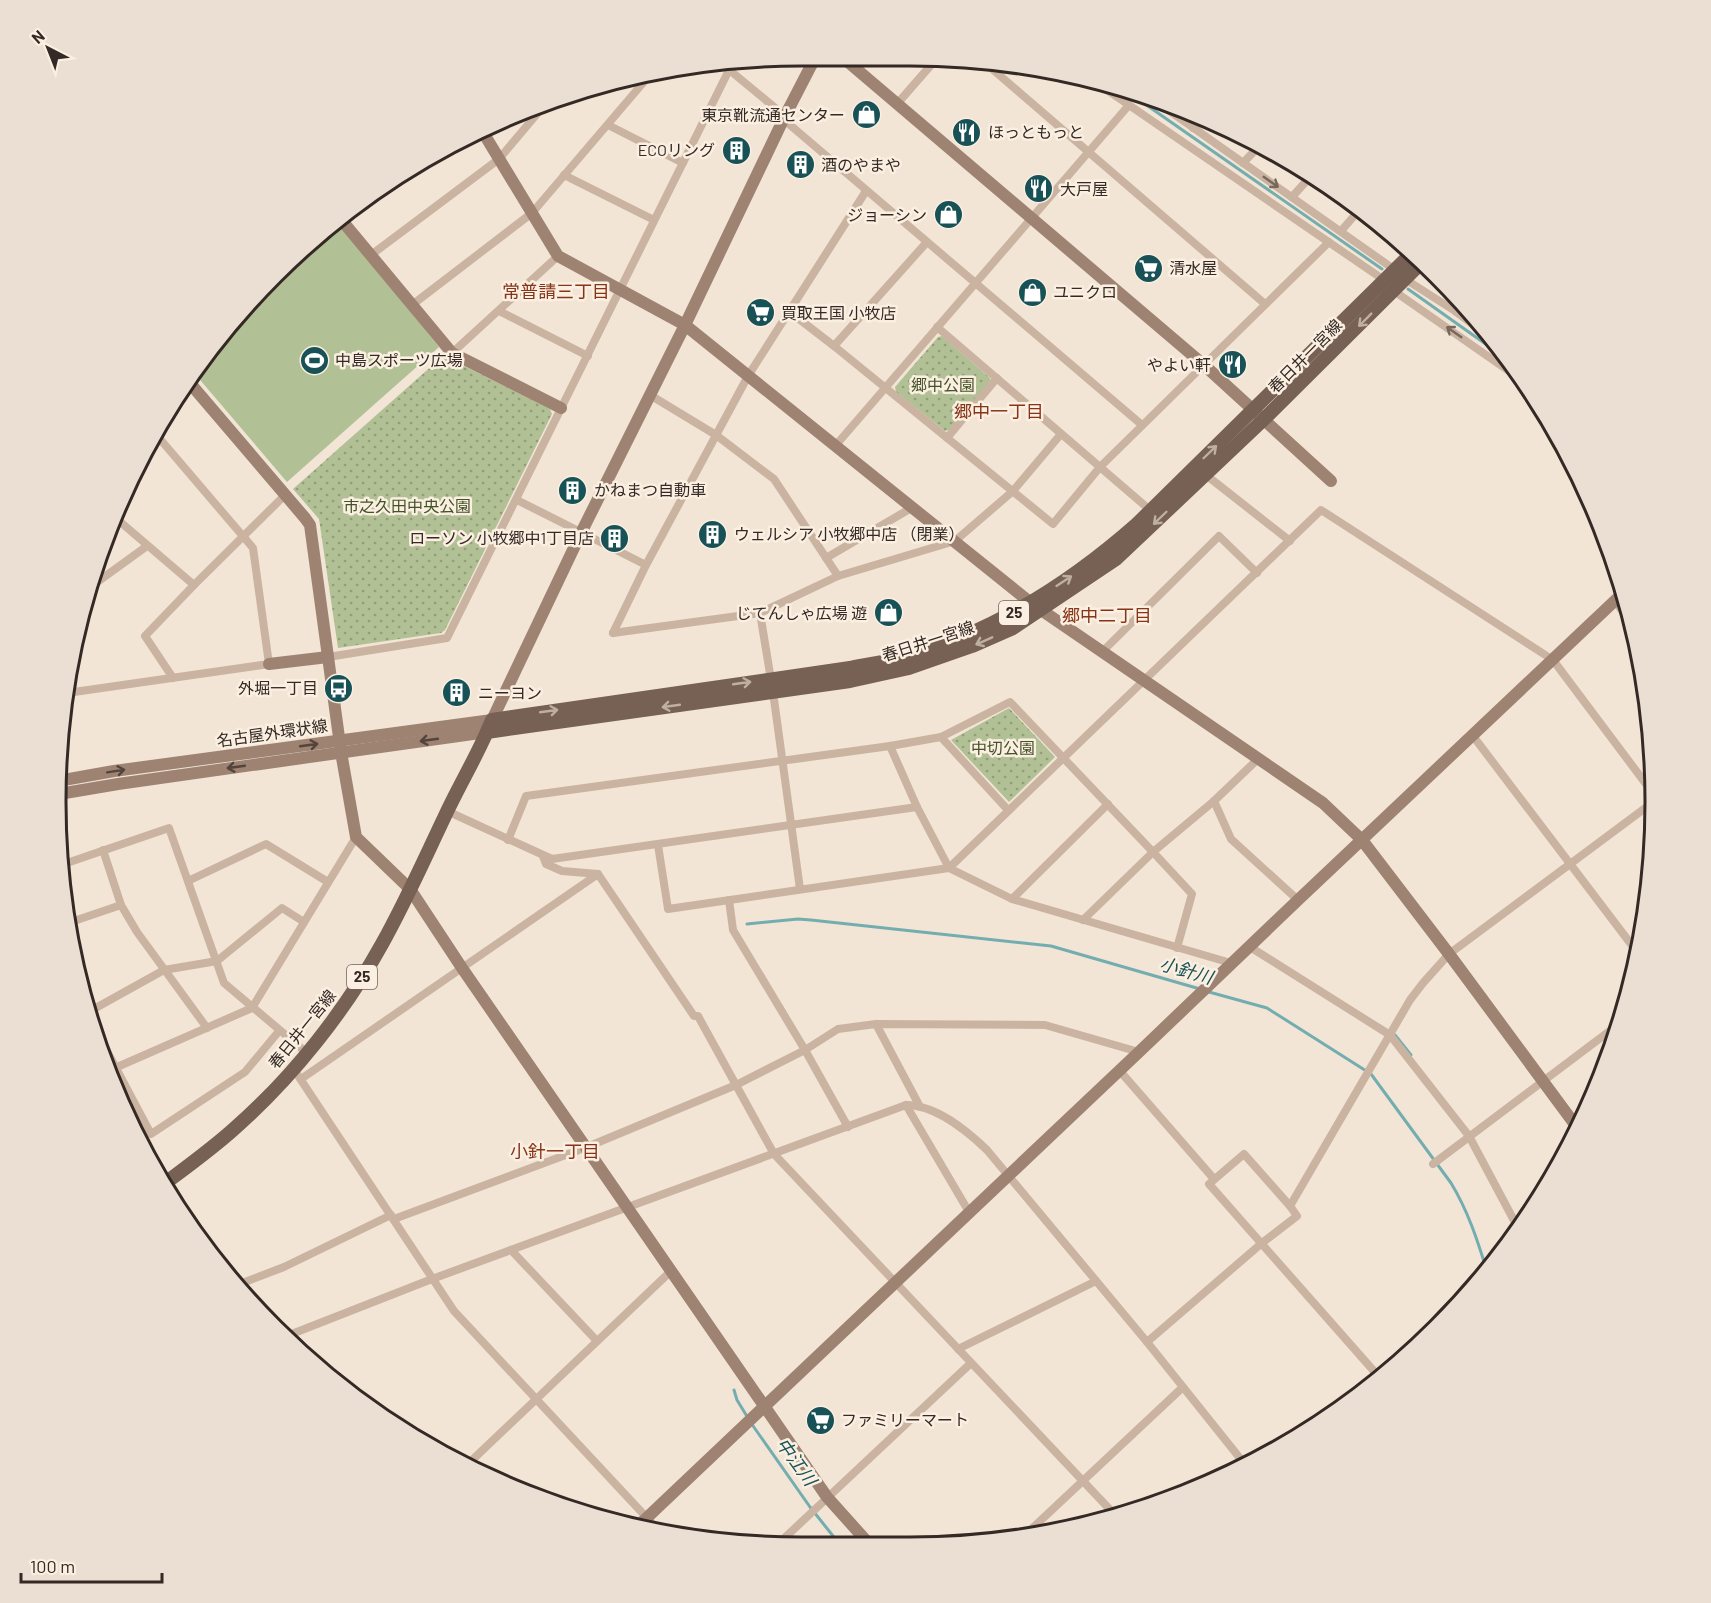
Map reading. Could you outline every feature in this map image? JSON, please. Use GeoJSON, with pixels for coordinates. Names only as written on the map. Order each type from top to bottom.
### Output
{"type":"FeatureCollection","features":[{"type":"Feature","properties":{"kind":"main road","name":"春日井一宮線"},"geometry":{"type":"LineString","coordinates":[[1036,606],[1116,559],[1206,475],[1394,291],[1407,261]]}},
{"type":"Feature","properties":{"kind":"main road","name":"春日井一宮線"},"geometry":{"type":"LineString","coordinates":[[171,1179],[200,1157],[297,1074],[307,1053],[353,991],[382,944],[489,726],[772,685],[850,681],[909,668],[1013,628],[1036,606],[1108,549],[1150,510],[1384,280],[1414,267]]}},
{"type":"Feature","properties":{"kind":"street"},"geometry":{"type":"LineString","coordinates":[[489,726],[581,533],[811,66]]}},
{"type":"Feature","properties":{"kind":"street"},"geometry":{"type":"LineString","coordinates":[[853,66],[1204,365],[1330,481]]}},
{"type":"Feature","properties":{"kind":"street"},"geometry":{"type":"LineString","coordinates":[[897,104],[929,67]]}},
{"type":"Feature","properties":{"kind":"street"},"geometry":{"type":"LineString","coordinates":[[74,692],[447,638],[729,70],[866,191],[1142,425]]}},
{"type":"Feature","properties":{"kind":"street"},"geometry":{"type":"LineString","coordinates":[[993,71],[1265,304]]}},
{"type":"Feature","properties":{"kind":"street"},"geometry":{"type":"LineString","coordinates":[[412,304],[532,213],[643,84]]}},
{"type":"Feature","properties":{"kind":"street"},"geometry":{"type":"LineString","coordinates":[[1115,96],[1384,280]]}},
{"type":"Feature","properties":{"kind":"street"},"geometry":{"type":"LineString","coordinates":[[836,445],[1129,105]]}},
{"type":"Feature","properties":{"kind":"street"},"geometry":{"type":"LineString","coordinates":[[370,255],[499,159],[535,116]]}},
{"type":"Feature","properties":{"kind":"street"},"geometry":{"type":"LineString","coordinates":[[1178,117],[1400,275],[1460,315]]}},
{"type":"Feature","properties":{"kind":"street"},"geometry":{"type":"LineString","coordinates":[[1193,128],[1196,124]]}},
{"type":"Feature","properties":{"kind":"street"},"geometry":{"type":"LineString","coordinates":[[608,125],[683,163]]}},
{"type":"Feature","properties":{"kind":"street"},"geometry":{"type":"LineString","coordinates":[[486,137],[558,256],[685,325],[1036,606],[1323,803],[1362,840],[1572,1121]]}},
{"type":"Feature","properties":{"kind":"street"},"geometry":{"type":"LineString","coordinates":[[1243,163],[1253,152]]}},
{"type":"Feature","properties":{"kind":"street"},"geometry":{"type":"LineString","coordinates":[[564,175],[654,220]]}},
{"type":"Feature","properties":{"kind":"street"},"geometry":{"type":"LineString","coordinates":[[1292,197],[1306,183]]}},
{"type":"Feature","properties":{"kind":"street"},"geometry":{"type":"LineString","coordinates":[[866,191],[748,376],[646,566],[613,633],[760,613],[838,576],[955,541],[1013,491],[1061,434]]}},
{"type":"Feature","properties":{"kind":"street"},"geometry":{"type":"LineString","coordinates":[[1341,231],[1354,216]]}},
{"type":"Feature","properties":{"kind":"street"},"geometry":{"type":"LineString","coordinates":[[346,225],[452,353],[561,408]]}},
{"type":"Feature","properties":{"kind":"street"},"geometry":{"type":"LineString","coordinates":[[834,346],[927,242]]}},
{"type":"Feature","properties":{"kind":"street"},"geometry":{"type":"LineString","coordinates":[[790,312],[1053,524],[1100,467],[1329,242]]}},
{"type":"Feature","properties":{"kind":"street"},"geometry":{"type":"LineString","coordinates":[[452,353],[558,256]]}},
{"type":"Feature","properties":{"kind":"street"},"geometry":{"type":"LineString","coordinates":[[1394,291],[1501,366]]}},
{"type":"Feature","properties":{"kind":"street"},"geometry":{"type":"LineString","coordinates":[[499,311],[588,356]]}},
{"type":"Feature","properties":{"kind":"street"},"geometry":{"type":"LineString","coordinates":[[937,327],[1150,510]]}},
{"type":"Feature","properties":{"kind":"street"},"geometry":{"type":"LineString","coordinates":[[947,438],[997,378]]}},
{"type":"Feature","properties":{"kind":"street"},"geometry":{"type":"LineString","coordinates":[[194,388],[310,525],[356,837],[411,889],[462,968],[765,1405],[824,1500],[862,1537]]}},
{"type":"Feature","properties":{"kind":"street"},"geometry":{"type":"LineString","coordinates":[[650,395],[716,435],[774,479],[838,576]]}},
{"type":"Feature","properties":{"kind":"street"},"geometry":{"type":"LineString","coordinates":[[161,441],[253,548],[269,664]]}},
{"type":"Feature","properties":{"kind":"street"},"geometry":{"type":"LineString","coordinates":[[1206,475],[1290,541]]}},
{"type":"Feature","properties":{"kind":"street"},"geometry":{"type":"LineString","coordinates":[[173,678],[145,636],[285,495]]}},
{"type":"Feature","properties":{"kind":"street"},"geometry":{"type":"LineString","coordinates":[[517,500],[646,566]]}},
{"type":"Feature","properties":{"kind":"street"},"geometry":{"type":"LineString","coordinates":[[826,558],[913,507]]}},
{"type":"Feature","properties":{"kind":"street"},"geometry":{"type":"LineString","coordinates":[[949,868],[1321,510],[1553,660],[1644,782]]}},
{"type":"Feature","properties":{"kind":"street"},"geometry":{"type":"LineString","coordinates":[[121,523],[194,585]]}},
{"type":"Feature","properties":{"kind":"street"},"geometry":{"type":"LineString","coordinates":[[1103,651],[1220,536],[1257,573]]}},
{"type":"Feature","properties":{"kind":"street"},"geometry":{"type":"LineString","coordinates":[[101,580],[147,546]]}},
{"type":"Feature","properties":{"kind":"street"},"geometry":{"type":"LineString","coordinates":[[647,1518],[1616,599]]}},
{"type":"Feature","properties":{"kind":"street"},"geometry":{"type":"LineString","coordinates":[[760,613],[800,889]]}},
{"type":"Feature","properties":{"kind":"street"},"geometry":{"type":"LineString","coordinates":[[508,840],[526,796],[941,737],[1010,702],[1192,894],[1177,948]]}},
{"type":"Feature","properties":{"kind":"street","name":"名古屋外環状線"},"geometry":{"type":"LineString","coordinates":[[67,779],[114,771],[341,746],[489,726]]}},
{"type":"Feature","properties":{"kind":"street"},"geometry":{"type":"LineString","coordinates":[[1473,736],[1631,944]]}},
{"type":"Feature","properties":{"kind":"street"},"geometry":{"type":"LineString","coordinates":[[941,737],[1008,810]]}},
{"type":"Feature","properties":{"kind":"street","name":"名古屋外環状線"},"geometry":{"type":"LineString","coordinates":[[66,793],[341,746]]}},
{"type":"Feature","properties":{"kind":"street"},"geometry":{"type":"LineString","coordinates":[[890,746],[917,807],[949,868]]}},
{"type":"Feature","properties":{"kind":"street"},"geometry":{"type":"LineString","coordinates":[[1083,920],[1153,852],[1214,801],[1258,758]]}},
{"type":"Feature","properties":{"kind":"street"},"geometry":{"type":"LineString","coordinates":[[1214,801],[1231,839],[1298,900]]}},
{"type":"Feature","properties":{"kind":"street"},"geometry":{"type":"LineString","coordinates":[[1012,899],[1108,804]]}},
{"type":"Feature","properties":{"kind":"street"},"geometry":{"type":"LineString","coordinates":[[447,811],[552,859],[917,807]]}},
{"type":"Feature","properties":{"kind":"street"},"geometry":{"type":"LineString","coordinates":[[1290,1206],[1410,1000],[1423,983],[1449,954],[1645,808]]}},
{"type":"Feature","properties":{"kind":"street"},"geometry":{"type":"LineString","coordinates":[[69,862],[169,828],[224,983],[307,1053]]}},
{"type":"Feature","properties":{"kind":"street"},"geometry":{"type":"LineString","coordinates":[[116,1068],[252,1008],[356,837]]}},
{"type":"Feature","properties":{"kind":"street"},"geometry":{"type":"LineString","coordinates":[[188,881],[266,844],[328,882]]}},
{"type":"Feature","properties":{"kind":"street"},"geometry":{"type":"LineString","coordinates":[[658,845],[668,909],[949,868],[1012,899],[1231,963]]}},
{"type":"Feature","properties":{"kind":"street"},"geometry":{"type":"LineString","coordinates":[[103,850],[121,905],[137,932],[207,1028]]}},
{"type":"Feature","properties":{"kind":"street"},"geometry":{"type":"LineString","coordinates":[[543,856],[546,864],[562,871],[598,874]]}},
{"type":"Feature","properties":{"kind":"street"},"geometry":{"type":"LineString","coordinates":[[598,874],[462,968],[297,1074],[454,1311],[650,1521]]}},
{"type":"Feature","properties":{"kind":"street"},"geometry":{"type":"LineString","coordinates":[[598,874],[694,1016],[698,1016],[774,1154],[1110,1509]]}},
{"type":"Feature","properties":{"kind":"street"},"geometry":{"type":"LineString","coordinates":[[729,900],[733,930],[848,1127]]}},
{"type":"Feature","properties":{"kind":"street"},"geometry":{"type":"LineString","coordinates":[[76,920],[121,905]]}},
{"type":"Feature","properties":{"kind":"street"},"geometry":{"type":"LineString","coordinates":[[96,1008],[164,970],[217,961],[282,908],[304,922]]}},
{"type":"Feature","properties":{"kind":"street"},"geometry":{"type":"LineString","coordinates":[[1250,947],[1390,1035],[1469,1136],[1514,1220]]}},
{"type":"Feature","properties":{"kind":"street"},"geometry":{"type":"LineString","coordinates":[[876,1024],[919,1105]]}},
{"type":"Feature","properties":{"kind":"street"},"geometry":{"type":"LineString","coordinates":[[245,1281],[284,1267],[392,1217],[587,1147],[736,1085],[805,1050],[838,1029],[876,1024],[1045,1025],[1139,1052]]}},
{"type":"Feature","properties":{"kind":"street"},"geometry":{"type":"LineString","coordinates":[[125,1089],[151,1134],[245,1072],[279,1031]]}},
{"type":"Feature","properties":{"kind":"street"},"geometry":{"type":"LineString","coordinates":[[1433,1164],[1608,1033]]}},
{"type":"Feature","properties":{"kind":"street"},"geometry":{"type":"LineString","coordinates":[[1119,1070],[1214,1179]]}},
{"type":"Feature","properties":{"kind":"street"},"geometry":{"type":"LineString","coordinates":[[906,1105],[969,1212]]}},
{"type":"Feature","properties":{"kind":"street"},"geometry":{"type":"LineString","coordinates":[[294,1333],[432,1279],[906,1105],[919,1105],[955,1123],[987,1150],[1240,1458]]}},
{"type":"Feature","properties":{"kind":"street"},"geometry":{"type":"LineString","coordinates":[[1147,1342],[1262,1243],[1297,1216],[1244,1154],[1209,1184],[1262,1243],[1374,1371]]}},
{"type":"Feature","properties":{"kind":"street"},"geometry":{"type":"LineString","coordinates":[[511,1250],[597,1341]]}},
{"type":"Feature","properties":{"kind":"street"},"geometry":{"type":"LineString","coordinates":[[473,1459],[672,1270]]}},
{"type":"Feature","properties":{"kind":"street"},"geometry":{"type":"LineString","coordinates":[[958,1349],[1096,1281]]}},
{"type":"Feature","properties":{"kind":"street"},"geometry":{"type":"LineString","coordinates":[[786,1536],[971,1363]]}},
{"type":"Feature","properties":{"kind":"street"},"geometry":{"type":"LineString","coordinates":[[1034,1526],[1183,1387]]}},
{"type":"Feature","properties":{"kind":"green space","name":"中島スポーツ広場"},"geometry":{"type":"Polygon","coordinates":[[[342,228],[439,347],[287,482],[200,380],[218,354],[281,281],[342,228]]]}},
{"type":"Feature","properties":{"kind":"green space","name":"郷中公園"},"geometry":{"type":"Polygon","coordinates":[[[942,336],[990,378],[991,382],[949,430],[945,431],[896,392],[895,387],[938,337],[942,336]]]}},
{"type":"Feature","properties":{"kind":"green space","name":"市之久田中央公園"},"geometry":{"type":"Polygon","coordinates":[[[444,355],[550,409],[552,414],[445,630],[441,633],[338,648],[319,519],[293,489],[444,355]]]}},
{"type":"Feature","properties":{"kind":"green space","name":"中切公園"},"geometry":{"type":"Polygon","coordinates":[[[1009,708],[1055,757],[1009,802],[951,740],[1009,708]]]}},
{"type":"Feature","properties":{"kind":"waterway"},"geometry":{"type":"LineString","coordinates":[[1147,105],[1382,269]]}},
{"type":"Feature","properties":{"kind":"waterway"},"geometry":{"type":"LineString","coordinates":[[1408,289],[1483,342]]}},
{"type":"Feature","properties":{"kind":"waterway","name":"小針川"},"geometry":{"type":"LineString","coordinates":[[747,924],[798,919],[1051,946],[1200,989]]}},
{"type":"Feature","properties":{"kind":"waterway","name":"小針川"},"geometry":{"type":"LineString","coordinates":[[1209,992],[1267,1008],[1371,1074],[1451,1183],[1476,1236],[1484,1260]]}},
{"type":"Feature","properties":{"kind":"waterway"},"geometry":{"type":"LineString","coordinates":[[1395,1035],[1411,1055]]}},
{"type":"Feature","properties":{"kind":"waterway","name":"中江川"},"geometry":{"type":"LineString","coordinates":[[734,1390],[748,1418]]}},
{"type":"Feature","properties":{"kind":"waterway","name":"中江川"},"geometry":{"type":"LineString","coordinates":[[751,1423],[834,1537]]}},
{"type":"Feature","properties":{"kind":"place","name":"東京靴流通センター"},"geometry":{"type":"Point","coordinates":[866,115]}},
{"type":"Feature","properties":{"kind":"place","name":"ほっともっと"},"geometry":{"type":"Point","coordinates":[967,132]}},
{"type":"Feature","properties":{"kind":"place","name":"ECOリング"},"geometry":{"type":"Point","coordinates":[736,150]}},
{"type":"Feature","properties":{"kind":"place","name":"酒のやまや"},"geometry":{"type":"Point","coordinates":[800,165]}},
{"type":"Feature","properties":{"kind":"place","name":"大戸屋"},"geometry":{"type":"Point","coordinates":[1039,189]}},
{"type":"Feature","properties":{"kind":"place","name":"ジョーシン"},"geometry":{"type":"Point","coordinates":[948,215]}},
{"type":"Feature","properties":{"kind":"place","name":"清水屋"},"geometry":{"type":"Point","coordinates":[1148,268]}},
{"type":"Feature","properties":{"kind":"place","name":"ユニクロ"},"geometry":{"type":"Point","coordinates":[1032,292]}},
{"type":"Feature","properties":{"kind":"place","name":"買取王国 小牧店"},"geometry":{"type":"Point","coordinates":[760,313]}},
{"type":"Feature","properties":{"kind":"place","name":"中島スポーツ広場"},"geometry":{"type":"Point","coordinates":[314,360]}},
{"type":"Feature","properties":{"kind":"place","name":"やよい軒"},"geometry":{"type":"Point","coordinates":[1232,365]}},
{"type":"Feature","properties":{"kind":"place","name":"かねまつ自動車"},"geometry":{"type":"Point","coordinates":[573,490]}},
{"type":"Feature","properties":{"kind":"place","name":"ウェルシア 小牧郷中店 （閉業）"},"geometry":{"type":"Point","coordinates":[713,534]}},
{"type":"Feature","properties":{"kind":"place","name":"ローソン 小牧郷中1丁目店"},"geometry":{"type":"Point","coordinates":[615,538]}},
{"type":"Feature","properties":{"kind":"place","name":"じてんしゃ広場 遊"},"geometry":{"type":"Point","coordinates":[888,613]}},
{"type":"Feature","properties":{"kind":"place","name":"外堀一丁目"},"geometry":{"type":"Point","coordinates":[339,688]}},
{"type":"Feature","properties":{"kind":"place","name":"ニーヨン"},"geometry":{"type":"Point","coordinates":[457,693]}},
{"type":"Feature","properties":{"kind":"place","name":"ファミリーマート"},"geometry":{"type":"Point","coordinates":[820,1420]}},
{"type":"Feature","properties":{"kind":"district","name":"常普請三丁目"},"geometry":{"type":"Point","coordinates":[556,292]}},
{"type":"Feature","properties":{"kind":"district","name":"郷中一丁目"},"geometry":{"type":"Point","coordinates":[999,412]}},
{"type":"Feature","properties":{"kind":"district","name":"郷中二丁目"},"geometry":{"type":"Point","coordinates":[1107,616]}},
{"type":"Feature","properties":{"kind":"district","name":"小針一丁目"},"geometry":{"type":"Point","coordinates":[555,1152]}}]}
